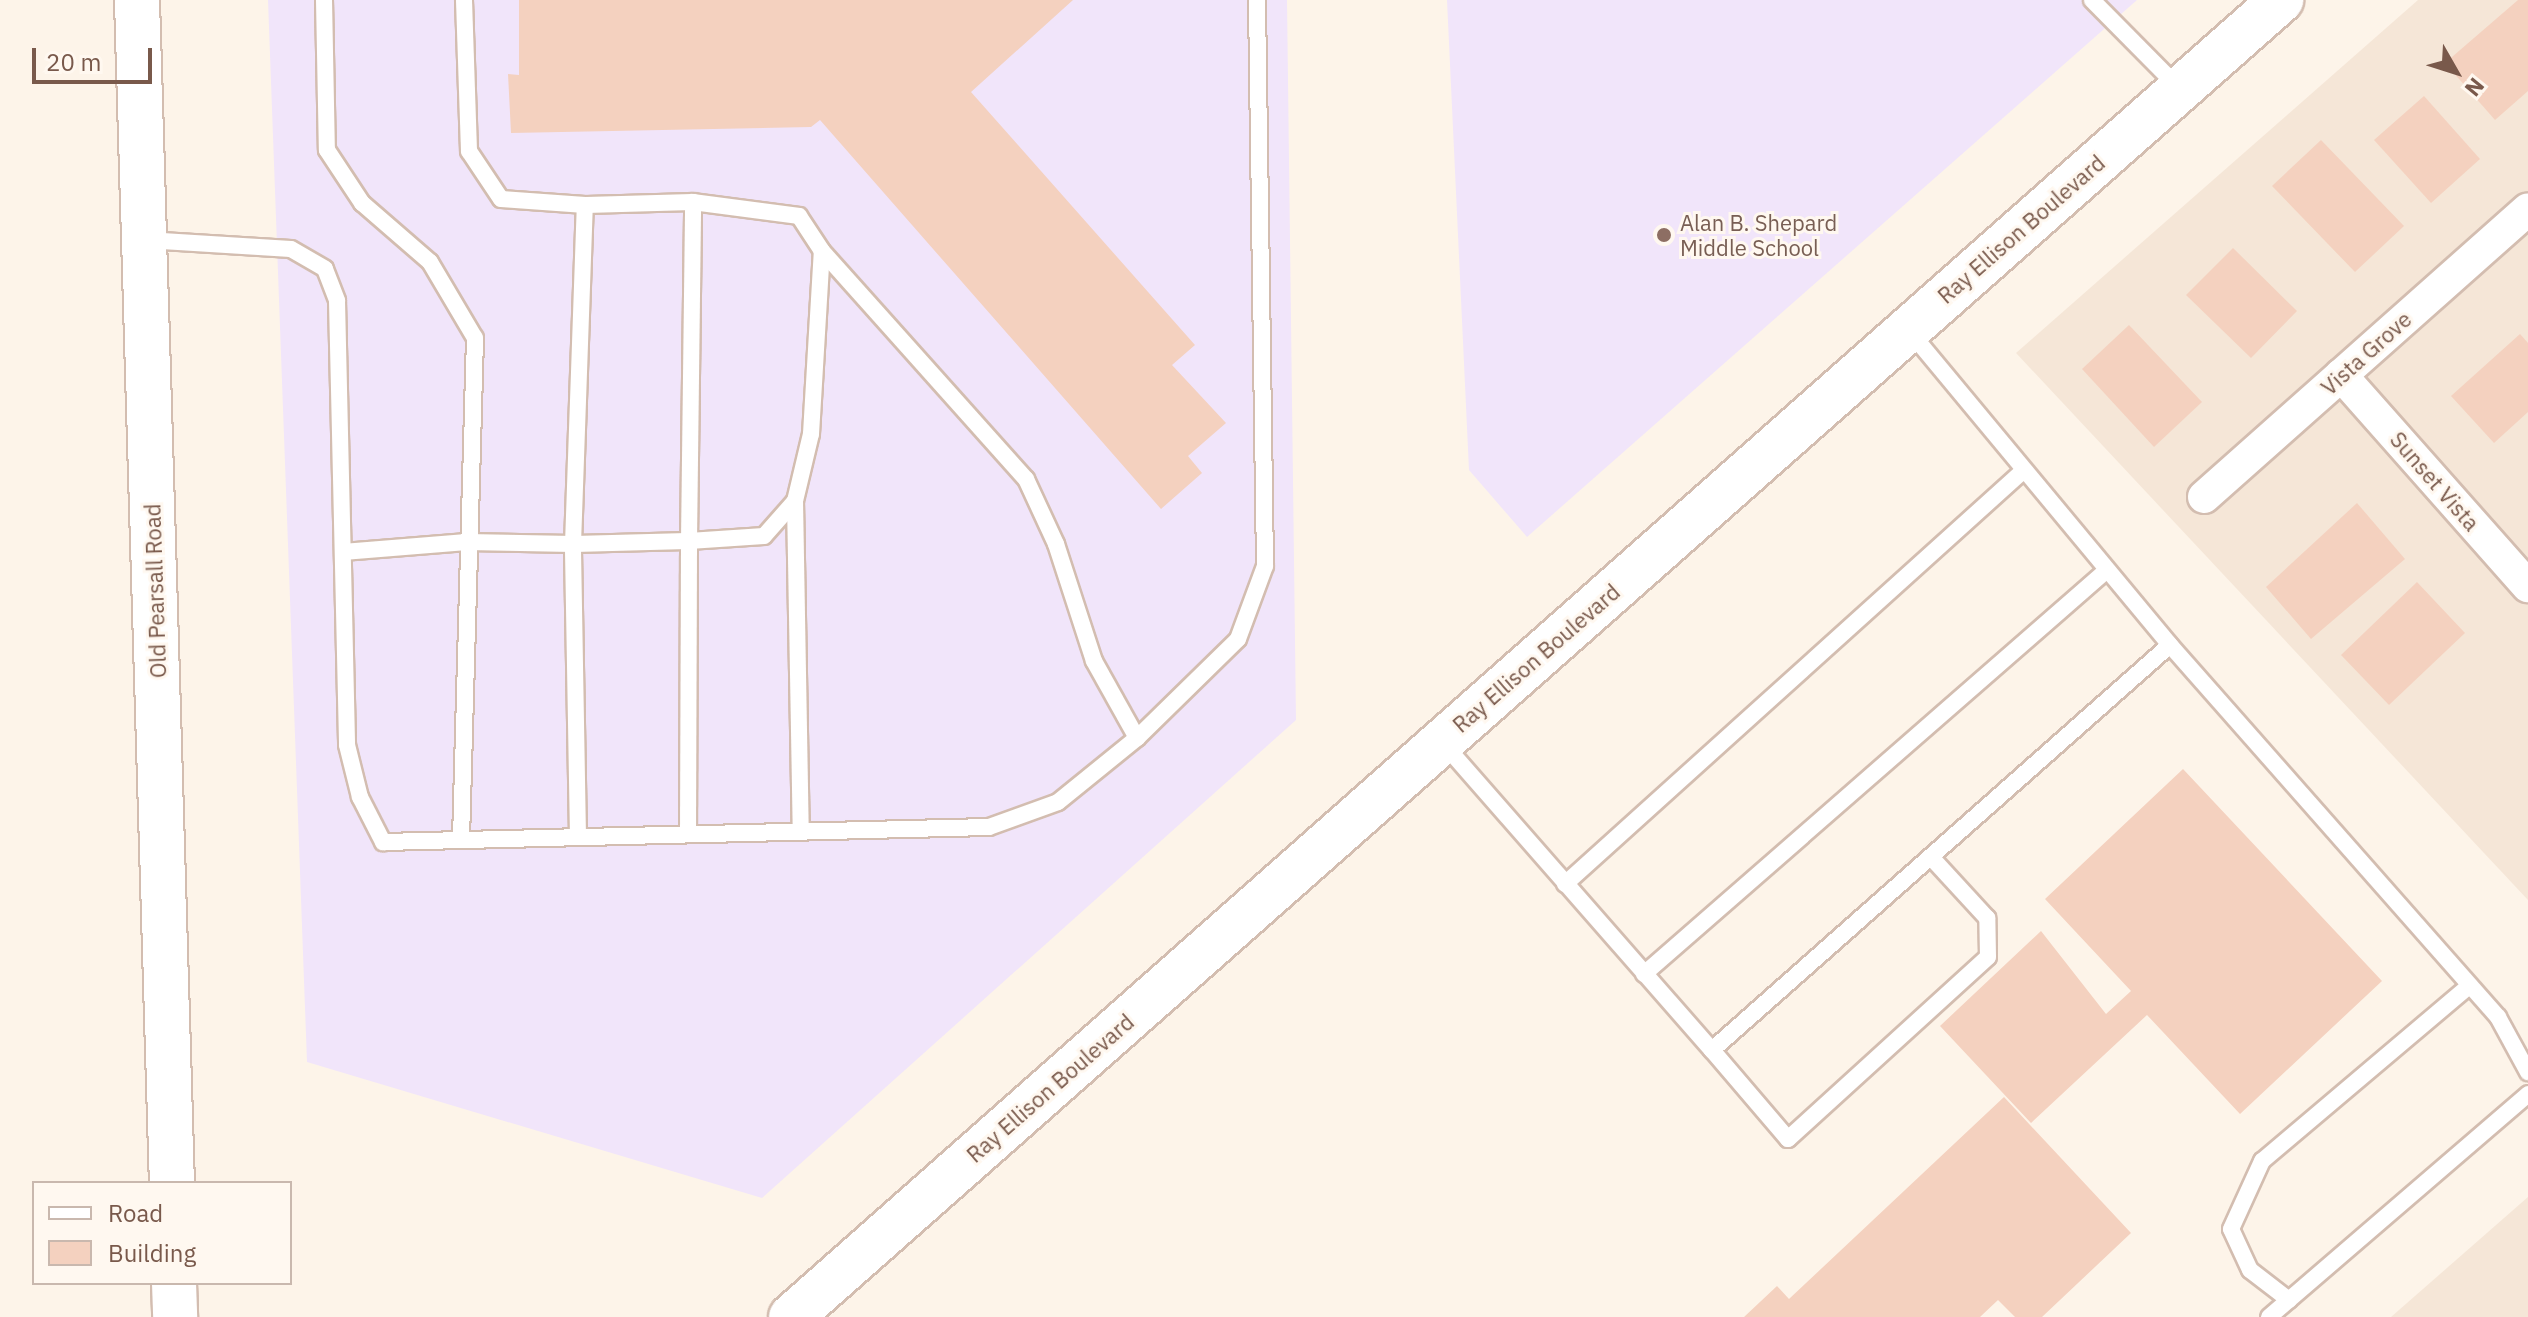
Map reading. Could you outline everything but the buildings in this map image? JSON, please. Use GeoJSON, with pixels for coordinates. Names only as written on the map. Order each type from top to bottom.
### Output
{"type":"FeatureCollection","features":[{"type":"Feature","properties":{"kind":"main road","name":"Old Pearsall Road"},"geometry":{"type":"LineString","coordinates":[[137,0],[172,1181]]}},
{"type":"Feature","properties":{"kind":"main road","name":"Ray Ellison Boulevard"},"geometry":{"type":"LineString","coordinates":[[791,1317],[2180,90],[2261,11]]}},
{"type":"Feature","properties":{"kind":"main road"},"geometry":{"type":"LineString","coordinates":[[174,1285],[175,1317]]}},
{"type":"Feature","properties":{"kind":"street","name":"Vista Grove"},"geometry":{"type":"LineString","coordinates":[[2204,497],[2528,209]]}},
{"type":"Feature","properties":{"kind":"street","name":"Sunset Vista"},"geometry":{"type":"LineString","coordinates":[[2341,375],[2528,586]]}},
{"type":"Feature","properties":{"kind":"lane"},"geometry":{"type":"LineString","coordinates":[[324,0],[327,150],[362,203],[430,262],[475,338],[461,840]]}},
{"type":"Feature","properties":{"kind":"lane"},"geometry":{"type":"LineString","coordinates":[[464,0],[469,151],[501,199],[585,205],[693,202],[799,216],[822,251],[1026,479],[1056,544],[1094,661],[1137,738]]}},
{"type":"Feature","properties":{"kind":"lane"},"geometry":{"type":"LineString","coordinates":[[145,240],[291,249],[325,269],[337,301],[347,745],[360,797],[383,842],[989,827],[1058,802],[1137,738],[1238,639],[1265,566],[1257,0]]}},
{"type":"Feature","properties":{"kind":"lane"},"geometry":{"type":"LineString","coordinates":[[2092,0],[2180,90]]}},
{"type":"Feature","properties":{"kind":"lane"},"geometry":{"type":"LineString","coordinates":[[688,834],[693,202]]}},
{"type":"Feature","properties":{"kind":"lane"},"geometry":{"type":"LineString","coordinates":[[578,837],[573,544],[585,205]]}},
{"type":"Feature","properties":{"kind":"lane"},"geometry":{"type":"LineString","coordinates":[[801,832],[795,501],[811,434],[822,251]]}},
{"type":"Feature","properties":{"kind":"lane"},"geometry":{"type":"LineString","coordinates":[[1908,330],[2170,645],[2498,1017],[2528,1072]]}},
{"type":"Feature","properties":{"kind":"lane"},"geometry":{"type":"LineString","coordinates":[[1565,884],[2024,470]]}},
{"type":"Feature","properties":{"kind":"lane"},"geometry":{"type":"LineString","coordinates":[[343,552],[467,542],[573,544],[764,536],[795,501]]}},
{"type":"Feature","properties":{"kind":"lane"},"geometry":{"type":"LineString","coordinates":[[1644,974],[2107,570]]}},
{"type":"Feature","properties":{"kind":"lane"},"geometry":{"type":"LineString","coordinates":[[1712,1050],[2170,645]]}},
{"type":"Feature","properties":{"kind":"lane"},"geometry":{"type":"LineString","coordinates":[[1442,742],[1788,1139],[1988,957],[1987,918],[1931,857]]}},
{"type":"Feature","properties":{"kind":"lane"},"geometry":{"type":"LineString","coordinates":[[2289,1300],[2250,1270],[2231,1229],[2262,1161],[2470,985]]}},
{"type":"Feature","properties":{"kind":"lane"},"geometry":{"type":"LineString","coordinates":[[2269,1317],[2528,1094]]}},
{"type":"Feature","properties":{"kind":"shaded area"},"geometry":{"type":"Polygon","coordinates":[[[268,0],[1287,0],[1296,720],[762,1198],[307,1062],[268,0]]]}},
{"type":"Feature","properties":{"kind":"shaded area","name":"Alan B. Shepard Middle School"},"geometry":{"type":"Polygon","coordinates":[[[1447,0],[2137,0],[1527,537],[1469,470],[1447,0]]]}},
{"type":"Feature","properties":{"kind":"shaded area"},"geometry":{"type":"Polygon","coordinates":[[[2418,0],[2528,0],[2528,900],[2016,353],[2418,0]]]}},
{"type":"Feature","properties":{"kind":"shaded area"},"geometry":{"type":"Polygon","coordinates":[[[2528,1197],[2528,1317],[2391,1317],[2528,1197]]]}},
{"type":"Feature","properties":{"kind":"place","name":"Alan B. Shepard Middle School"},"geometry":{"type":"Point","coordinates":[1664,235]}}]}
